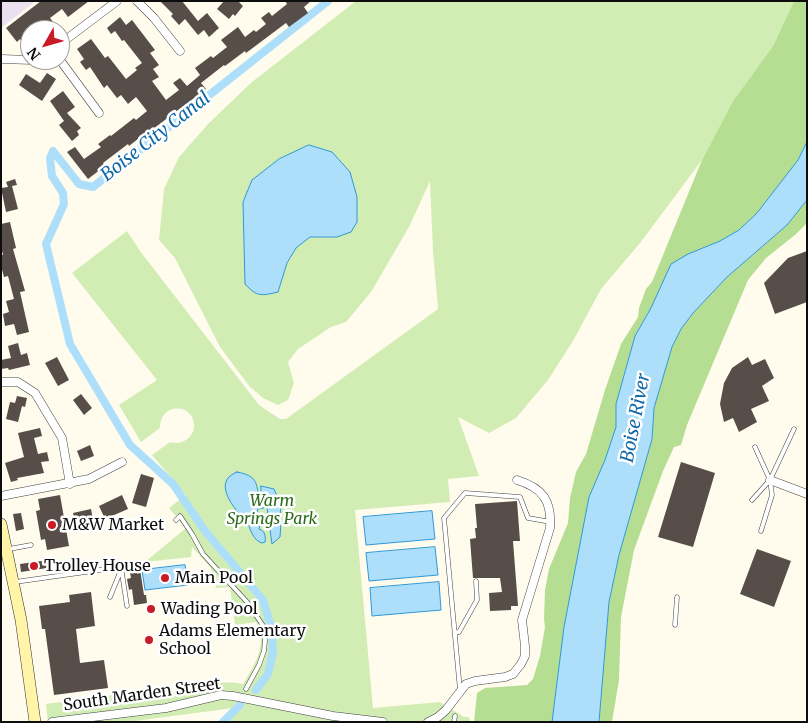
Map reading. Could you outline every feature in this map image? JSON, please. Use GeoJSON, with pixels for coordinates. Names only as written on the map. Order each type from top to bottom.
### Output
{"type":"FeatureCollection","features":[{"type":"Feature","properties":{"kind":"street"},"geometry":{"type":"LineString","coordinates":[[70,36],[117,1]]}},
{"type":"Feature","properties":{"kind":"street"},"geometry":{"type":"LineString","coordinates":[[137,1],[154,18],[180,50]]}},
{"type":"Feature","properties":{"kind":"street"},"geometry":{"type":"LineString","coordinates":[[1,60],[20,60]]}},
{"type":"Feature","properties":{"kind":"street"},"geometry":{"type":"LineString","coordinates":[[67,70],[99,113]]}},
{"type":"Feature","properties":{"kind":"street"},"geometry":{"type":"LineString","coordinates":[[1,382],[18,382],[35,393],[62,438],[70,484]]}},
{"type":"Feature","properties":{"kind":"street"},"geometry":{"type":"LineString","coordinates":[[1,496],[89,479],[122,462]]}},
{"type":"Feature","properties":{"kind":"street"},"geometry":{"type":"LineString","coordinates":[[428,722],[438,717],[466,684],[513,674],[525,656],[522,620],[551,515],[546,500],[539,489],[517,480]]}},
{"type":"Feature","properties":{"kind":"street"},"geometry":{"type":"LineString","coordinates":[[770,480],[807,494]]}},
{"type":"Feature","properties":{"kind":"street"},"geometry":{"type":"LineString","coordinates":[[1,524],[21,620],[35,722]]}},
{"type":"Feature","properties":{"kind":"street","name":"South Marden Street"},"geometry":{"type":"LineString","coordinates":[[52,722],[166,708],[221,695],[333,716],[383,722]]}},
{"type":"Feature","properties":{"kind":"lane"},"geometry":{"type":"LineString","coordinates":[[752,500],[770,480],[794,429]]}},
{"type":"Feature","properties":{"kind":"lane"},"geometry":{"type":"LineString","coordinates":[[755,447],[770,480],[772,495],[761,531]]}},
{"type":"Feature","properties":{"kind":"lane"},"geometry":{"type":"LineString","coordinates":[[460,691],[444,518],[466,493],[520,497],[528,518],[550,522]]}},
{"type":"Feature","properties":{"kind":"lane"},"geometry":{"type":"LineString","coordinates":[[176,520],[180,516],[203,554],[247,602],[266,630],[264,651],[246,689]]}},
{"type":"Feature","properties":{"kind":"lane"},"geometry":{"type":"LineString","coordinates":[[6,549],[31,545]]}},
{"type":"Feature","properties":{"kind":"lane"},"geometry":{"type":"LineString","coordinates":[[13,582],[122,567]]}},
{"type":"Feature","properties":{"kind":"lane"},"geometry":{"type":"LineString","coordinates":[[110,597],[122,567]]}},
{"type":"Feature","properties":{"kind":"lane"},"geometry":{"type":"LineString","coordinates":[[122,567],[127,606]]}},
{"type":"Feature","properties":{"kind":"lane"},"geometry":{"type":"LineString","coordinates":[[455,633],[459,632],[478,600],[476,581]]}},
{"type":"Feature","properties":{"kind":"lane"},"geometry":{"type":"LineString","coordinates":[[675,625],[677,598]]}},
{"type":"Feature","properties":{"kind":"lane"},"geometry":{"type":"LineString","coordinates":[[454,722],[455,716]]}},
{"type":"Feature","properties":{"kind":"shaded area"},"geometry":{"type":"Polygon","coordinates":[[[1,1],[36,1],[1,28],[1,1]]]}},
{"type":"Feature","properties":{"kind":"green space","name":"Warm Springs Park"},"geometry":{"type":"Polygon","coordinates":[[[356,1],[794,1],[773,46],[733,101],[702,160],[640,243],[601,289],[573,341],[548,380],[516,418],[489,433],[458,417],[479,476],[448,479],[450,502],[355,510],[373,708],[440,702],[464,717],[469,717],[470,722],[229,722],[241,707],[127,722],[48,722],[46,704],[167,688],[169,693],[216,683],[243,684],[256,662],[261,638],[256,622],[235,625],[230,587],[216,588],[211,568],[192,547],[191,557],[145,562],[186,528],[169,508],[186,495],[152,455],[170,442],[177,443],[189,438],[194,427],[194,421],[185,410],[171,410],[164,414],[160,428],[141,442],[119,405],[157,380],[72,273],[127,231],[140,251],[259,405],[280,419],[286,419],[438,309],[430,181],[409,227],[371,292],[346,322],[331,327],[298,349],[288,362],[294,383],[288,400],[278,405],[263,398],[250,387],[220,347],[175,258],[159,240],[164,189],[179,157],[209,123],[252,82],[356,1]]]}},
{"type":"Feature","properties":{"kind":"green space"},"geometry":{"type":"Polygon","coordinates":[[[794,1],[807,1],[807,142],[798,160],[757,213],[739,230],[720,241],[688,254],[651,308],[635,336],[616,404],[616,427],[605,460],[589,497],[564,627],[552,722],[474,722],[477,693],[485,688],[527,685],[533,679],[540,656],[545,627],[545,590],[549,569],[568,523],[570,498],[576,472],[586,454],[621,344],[638,317],[639,308],[646,289],[652,282],[702,160],[733,101],[773,46],[794,1]]]}},
{"type":"Feature","properties":{"kind":"green space"},"geometry":{"type":"Polygon","coordinates":[[[807,200],[807,223],[766,258],[748,280],[687,425],[681,445],[674,447],[663,471],[634,550],[621,617],[619,680],[612,722],[599,722],[609,602],[619,555],[652,439],[654,408],[672,347],[681,329],[693,313],[727,277],[787,225],[807,200]]]}},
{"type":"Feature","properties":{"kind":"water","name":"Boise River"},"geometry":{"type":"Polygon","coordinates":[[[807,142],[807,200],[787,225],[727,277],[693,313],[681,329],[672,347],[654,408],[652,439],[619,555],[609,602],[599,722],[552,722],[564,627],[589,497],[605,460],[616,427],[616,404],[635,336],[651,308],[671,264],[739,230],[757,213],[798,160],[807,142]]]}},
{"type":"Feature","properties":{"kind":"water"},"geometry":{"type":"Polygon","coordinates":[[[309,145],[332,152],[350,172],[357,197],[357,222],[351,232],[337,237],[310,237],[296,248],[287,263],[278,292],[263,295],[256,293],[245,284],[243,202],[252,180],[279,159],[309,145]]]}},
{"type":"Feature","properties":{"kind":"water"},"geometry":{"type":"Polygon","coordinates":[[[237,472],[246,474],[255,481],[264,505],[264,508],[258,509],[256,516],[243,518],[226,494],[226,481],[237,472]]]}},
{"type":"Feature","properties":{"kind":"water"},"geometry":{"type":"Polygon","coordinates":[[[261,486],[274,489],[281,505],[280,537],[272,544],[267,508],[262,498],[261,486]]]}},
{"type":"Feature","properties":{"kind":"water"},"geometry":{"type":"Polygon","coordinates":[[[432,511],[435,539],[366,545],[363,517],[432,511]]]}},
{"type":"Feature","properties":{"kind":"water"},"geometry":{"type":"Polygon","coordinates":[[[258,518],[261,522],[259,529],[264,532],[265,536],[265,542],[262,543],[255,538],[248,523],[250,520],[258,518]]]}},
{"type":"Feature","properties":{"kind":"water"},"geometry":{"type":"Polygon","coordinates":[[[435,547],[438,575],[369,581],[366,553],[435,547]]]}},
{"type":"Feature","properties":{"kind":"water","name":"Main Pool"},"geometry":{"type":"Polygon","coordinates":[[[185,565],[188,585],[145,590],[142,570],[185,565]]]}},
{"type":"Feature","properties":{"kind":"water"},"geometry":{"type":"Polygon","coordinates":[[[439,582],[441,610],[372,616],[370,588],[439,582]]]}},
{"type":"Feature","properties":{"kind":"building"},"geometry":{"type":"Polygon","coordinates":[[[41,1],[89,1],[68,17],[62,9],[50,18],[52,20],[20,20],[20,39],[17,42],[6,28],[41,1]]]}},
{"type":"Feature","properties":{"kind":"building"},"geometry":{"type":"Polygon","coordinates":[[[160,1],[182,1],[198,21],[207,13],[219,28],[209,37],[204,30],[198,35],[185,19],[179,25],[171,16],[173,14],[160,1]]]}},
{"type":"Feature","properties":{"kind":"building"},"geometry":{"type":"Polygon","coordinates":[[[224,1],[238,1],[243,6],[235,16],[233,14],[229,19],[217,9],[224,1]]]}},
{"type":"Feature","properties":{"kind":"building"},"geometry":{"type":"Polygon","coordinates":[[[285,1],[311,1],[304,7],[308,13],[289,27],[286,23],[246,53],[245,51],[224,65],[201,83],[206,89],[149,132],[129,146],[128,144],[103,163],[105,166],[88,179],[67,152],[75,147],[84,159],[101,147],[98,144],[147,111],[136,97],[128,104],[121,95],[117,98],[107,85],[104,88],[90,67],[86,70],[80,62],[84,59],[77,49],[91,39],[105,58],[108,56],[126,79],[142,63],[115,31],[111,34],[107,28],[120,17],[126,25],[132,20],[155,50],[150,53],[159,65],[153,69],[159,77],[152,81],[166,100],[179,90],[173,83],[180,78],[187,86],[200,75],[195,68],[211,56],[213,58],[227,47],[221,40],[238,27],[245,37],[254,30],[256,32],[266,24],[261,18],[269,12],[272,16],[287,4],[285,1]]]}},
{"type":"Feature","properties":{"kind":"building"},"geometry":{"type":"Polygon","coordinates":[[[47,73],[56,79],[42,101],[19,85],[26,74],[40,83],[47,73]]]}},
{"type":"Feature","properties":{"kind":"building"},"geometry":{"type":"Polygon","coordinates":[[[63,91],[75,107],[67,113],[81,128],[77,131],[79,135],[72,141],[59,125],[64,121],[50,101],[63,91]]]}},
{"type":"Feature","properties":{"kind":"building"},"geometry":{"type":"Polygon","coordinates":[[[15,179],[17,185],[12,186],[18,209],[6,212],[1,188],[8,187],[6,182],[15,179]]]}},
{"type":"Feature","properties":{"kind":"building"},"geometry":{"type":"Polygon","coordinates":[[[10,222],[16,248],[13,249],[25,291],[20,292],[29,332],[17,335],[14,324],[5,326],[3,314],[9,312],[6,301],[14,299],[8,276],[4,277],[1,266],[1,255],[3,255],[1,224],[10,222]]]}},
{"type":"Feature","properties":{"kind":"building"},"geometry":{"type":"Polygon","coordinates":[[[807,251],[807,302],[775,314],[764,283],[788,258],[807,251]]]}},
{"type":"Feature","properties":{"kind":"building"},"geometry":{"type":"Polygon","coordinates":[[[18,343],[21,355],[27,353],[30,365],[9,370],[8,368],[1,369],[1,360],[11,358],[8,346],[18,343]]]}},
{"type":"Feature","properties":{"kind":"building"},"geometry":{"type":"Polygon","coordinates":[[[57,357],[69,380],[58,386],[45,363],[57,357]]]}},
{"type":"Feature","properties":{"kind":"building"},"geometry":{"type":"Polygon","coordinates":[[[748,357],[752,365],[765,359],[774,378],[762,386],[769,401],[751,409],[757,422],[739,432],[733,418],[724,422],[720,404],[724,383],[732,368],[748,357]]]}},
{"type":"Feature","properties":{"kind":"building"},"geometry":{"type":"Polygon","coordinates":[[[81,394],[92,408],[84,415],[73,400],[81,394]]]}},
{"type":"Feature","properties":{"kind":"building"},"geometry":{"type":"Polygon","coordinates":[[[17,396],[27,398],[25,407],[22,406],[18,422],[6,419],[10,402],[15,403],[17,396]]]}},
{"type":"Feature","properties":{"kind":"building"},"geometry":{"type":"Polygon","coordinates":[[[40,428],[42,436],[34,438],[38,454],[47,452],[49,461],[41,462],[44,473],[17,478],[18,480],[11,482],[5,463],[24,457],[18,433],[40,428]]]}},
{"type":"Feature","properties":{"kind":"building"},"geometry":{"type":"Polygon","coordinates":[[[90,445],[94,456],[81,461],[77,451],[90,445]]]}},
{"type":"Feature","properties":{"kind":"building"},"geometry":{"type":"Polygon","coordinates":[[[681,462],[715,473],[693,547],[658,537],[681,462]]]}},
{"type":"Feature","properties":{"kind":"building"},"geometry":{"type":"Polygon","coordinates":[[[141,474],[154,478],[146,507],[132,503],[141,474]]]}},
{"type":"Feature","properties":{"kind":"building","name":"M&W Market"},"geometry":{"type":"Polygon","coordinates":[[[60,495],[69,546],[47,550],[45,539],[41,540],[36,511],[40,510],[38,499],[60,495]]]}},
{"type":"Feature","properties":{"kind":"building"},"geometry":{"type":"Polygon","coordinates":[[[122,495],[128,509],[105,519],[99,506],[122,495]]]}},
{"type":"Feature","properties":{"kind":"building"},"geometry":{"type":"Polygon","coordinates":[[[517,501],[520,541],[513,541],[518,606],[511,606],[511,610],[490,611],[489,593],[502,592],[500,578],[473,578],[470,539],[476,538],[475,504],[517,501]]]}},
{"type":"Feature","properties":{"kind":"building"},"geometry":{"type":"Polygon","coordinates":[[[91,509],[93,519],[84,521],[86,527],[77,529],[73,513],[91,509]]]}},
{"type":"Feature","properties":{"kind":"building"},"geometry":{"type":"Polygon","coordinates":[[[21,513],[24,529],[16,531],[13,514],[21,513]]]}},
{"type":"Feature","properties":{"kind":"building"},"geometry":{"type":"Polygon","coordinates":[[[757,549],[791,561],[774,607],[740,594],[757,549]]]}},
{"type":"Feature","properties":{"kind":"building"},"geometry":{"type":"Polygon","coordinates":[[[142,561],[143,569],[140,569],[147,603],[134,605],[132,589],[129,590],[127,579],[131,578],[128,563],[142,561]]]}},
{"type":"Feature","properties":{"kind":"building","name":"Trolley House"},"geometry":{"type":"Polygon","coordinates":[[[46,562],[47,568],[21,572],[20,564],[46,562]]]}},
{"type":"Feature","properties":{"kind":"building"},"geometry":{"type":"Polygon","coordinates":[[[213,573],[214,584],[206,585],[205,574],[213,573]]]}},
{"type":"Feature","properties":{"kind":"building"},"geometry":{"type":"Polygon","coordinates":[[[91,592],[95,626],[76,629],[80,663],[104,660],[108,688],[54,695],[45,629],[42,629],[39,606],[70,602],[69,595],[91,592]]]}},
{"type":"Feature","properties":{"kind":"waterway","name":"Boise City Canal"},"geometry":{"type":"LineString","coordinates":[[256,690],[268,674],[273,652],[272,630],[263,600],[205,531],[173,484],[130,445],[70,344],[46,244],[64,204],[63,193],[52,176],[50,158],[53,151],[79,184],[93,187],[328,1]]}},
{"type":"Feature","properties":{"kind":"waterway","name":"Boise City Canal"},"geometry":{"type":"LineString","coordinates":[[223,722],[240,705]]}},
{"type":"Feature","properties":{"kind":"place","name":"M&W Market"},"geometry":{"type":"Point","coordinates":[52,525]}},
{"type":"Feature","properties":{"kind":"place","name":"Trolley House"},"geometry":{"type":"Point","coordinates":[34,566]}},
{"type":"Feature","properties":{"kind":"place","name":"Main Pool"},"geometry":{"type":"Point","coordinates":[165,578]}},
{"type":"Feature","properties":{"kind":"place","name":"Wading Pool"},"geometry":{"type":"Point","coordinates":[151,609]}},
{"type":"Feature","properties":{"kind":"place","name":"Adams Elementary School"},"geometry":{"type":"Point","coordinates":[149,640]}}]}
